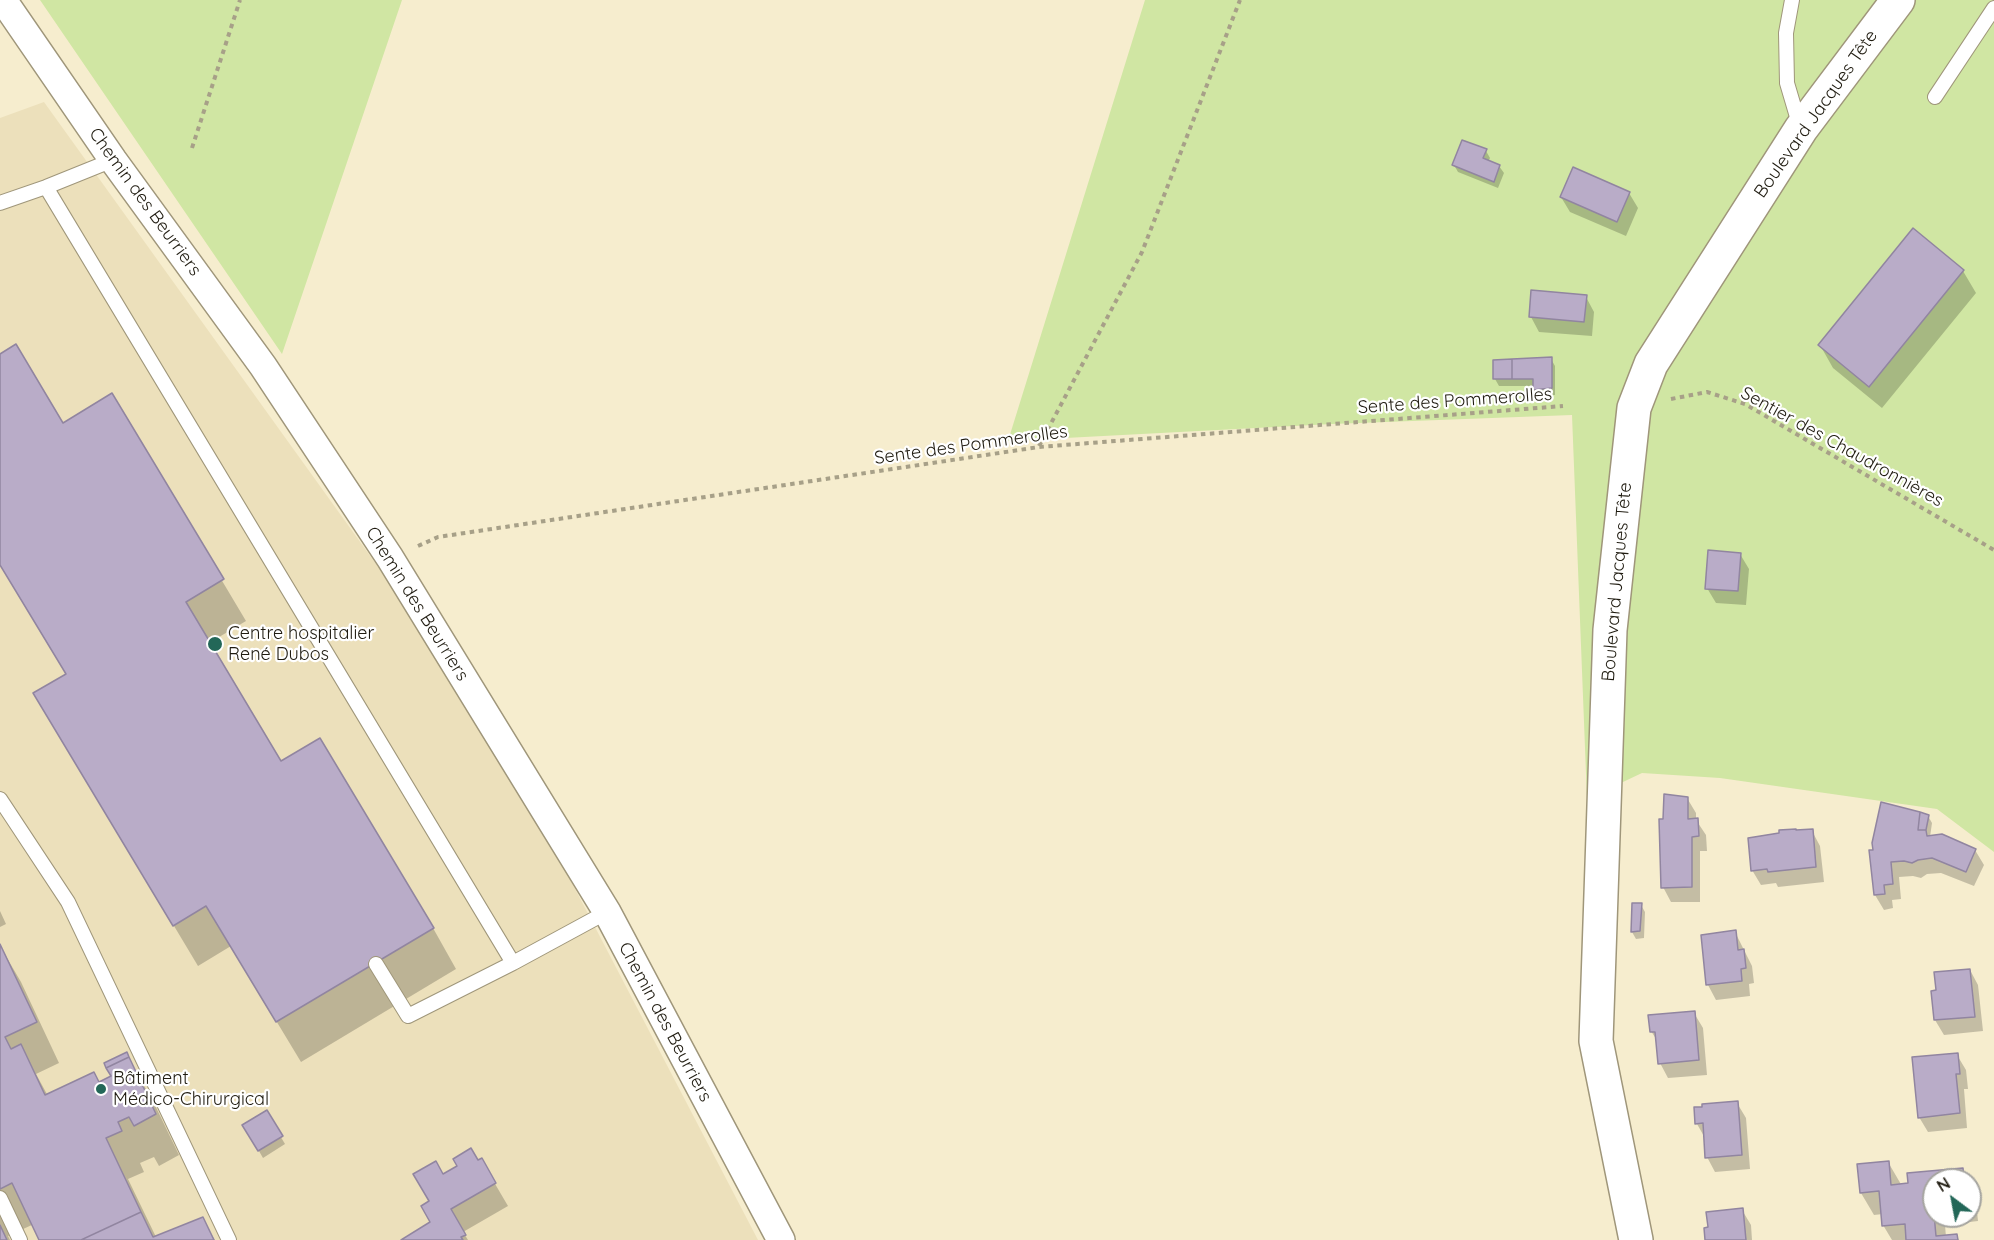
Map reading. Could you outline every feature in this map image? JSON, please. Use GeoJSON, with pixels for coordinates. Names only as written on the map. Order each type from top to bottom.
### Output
{"type":"FeatureCollection","features":[{"type":"Feature","properties":{"kind":"street","name":"Chemin des Beurriers"},"geometry":{"type":"LineString","coordinates":[[3,0],[113,160],[263,366],[390,558],[607,912],[781,1240]]}},
{"type":"Feature","properties":{"kind":"street","name":"Boulevard Jacques Tête"},"geometry":{"type":"LineString","coordinates":[[1636,1240],[1596,1041],[1610,630],[1634,408],[1651,364],[1801,129],[1898,0]]}},
{"type":"Feature","properties":{"kind":"lane"},"geometry":{"type":"LineString","coordinates":[[1792,0],[1786,33],[1788,83],[1801,129]]}},
{"type":"Feature","properties":{"kind":"lane"},"geometry":{"type":"LineString","coordinates":[[1935,97],[1994,8]]}},
{"type":"Feature","properties":{"kind":"lane"},"geometry":{"type":"LineString","coordinates":[[0,203],[113,160]]}},
{"type":"Feature","properties":{"kind":"lane"},"geometry":{"type":"LineString","coordinates":[[46,187],[513,963]]}},
{"type":"Feature","properties":{"kind":"lane"},"geometry":{"type":"LineString","coordinates":[[0,799],[68,902],[229,1240]]}},
{"type":"Feature","properties":{"kind":"lane"},"geometry":{"type":"LineString","coordinates":[[376,964],[408,1016],[607,912]]}},
{"type":"Feature","properties":{"kind":"lane"},"geometry":{"type":"LineString","coordinates":[[0,1198],[20,1240]]}},
{"type":"Feature","properties":{"kind":"path"},"geometry":{"type":"LineString","coordinates":[[192,148],[240,0]]}},
{"type":"Feature","properties":{"kind":"path"},"geometry":{"type":"LineString","coordinates":[[1039,447],[1142,252],[1240,0]]}},
{"type":"Feature","properties":{"kind":"path","name":"Sentier des Chaudronnières"},"geometry":{"type":"LineString","coordinates":[[1634,408],[1707,392],[1745,404],[1994,550]]}},
{"type":"Feature","properties":{"kind":"path","name":"Sente des Pommerolles"},"geometry":{"type":"LineString","coordinates":[[390,558],[438,537],[1039,447],[1563,406]]}},
{"type":"Feature","properties":{"kind":"shaded area","name":"Centre hospitalier René Dubos"},"geometry":{"type":"Polygon","coordinates":[[[44,102],[381,571],[478,717],[559,858],[758,1240],[0,1240],[0,118],[44,102]]]}},
{"type":"Feature","properties":{"kind":"green space"},"geometry":{"type":"Polygon","coordinates":[[[40,0],[402,0],[282,354],[40,0]]]}},
{"type":"Feature","properties":{"kind":"green space"},"geometry":{"type":"Polygon","coordinates":[[[1145,0],[1994,0],[1994,852],[1937,809],[1720,778],[1642,773],[1587,799],[1572,415],[1332,424],[1008,441],[1145,0]]]}},
{"type":"Feature","properties":{"kind":"building"},"geometry":{"type":"Polygon","coordinates":[[[1462,140],[1487,149],[1483,158],[1500,165],[1494,182],[1452,165],[1462,140]]]}},
{"type":"Feature","properties":{"kind":"building"},"geometry":{"type":"Polygon","coordinates":[[[1573,167],[1630,192],[1617,222],[1560,197],[1573,167]]]}},
{"type":"Feature","properties":{"kind":"building"},"geometry":{"type":"Polygon","coordinates":[[[1913,228],[1964,270],[1869,387],[1818,345],[1913,228]]]}},
{"type":"Feature","properties":{"kind":"building"},"geometry":{"type":"Polygon","coordinates":[[[1531,290],[1587,295],[1584,322],[1529,317],[1531,290]]]}},
{"type":"Feature","properties":{"kind":"building"},"geometry":{"type":"Polygon","coordinates":[[[16,344],[63,423],[112,393],[224,579],[186,602],[281,761],[320,738],[434,928],[276,1022],[206,906],[173,926],[33,693],[66,674],[0,565],[0,354],[16,344]]]}},
{"type":"Feature","properties":{"kind":"building"},"geometry":{"type":"Polygon","coordinates":[[[1552,357],[1552,388],[1533,390],[1533,379],[1512,379],[1512,359],[1552,357]]]}},
{"type":"Feature","properties":{"kind":"building"},"geometry":{"type":"Polygon","coordinates":[[[1512,359],[1512,379],[1493,379],[1493,360],[1512,359]]]}},
{"type":"Feature","properties":{"kind":"building"},"geometry":{"type":"Polygon","coordinates":[[[1708,550],[1741,553],[1738,591],[1705,589],[1708,550]]]}},
{"type":"Feature","properties":{"kind":"building"},"geometry":{"type":"Polygon","coordinates":[[[1664,794],[1688,797],[1688,819],[1698,818],[1699,836],[1692,837],[1692,887],[1661,888],[1659,819],[1663,819],[1664,794]]]}},
{"type":"Feature","properties":{"kind":"building"},"geometry":{"type":"Polygon","coordinates":[[[1881,802],[1920,812],[1918,830],[1926,830],[1927,836],[1942,834],[1976,849],[1966,872],[1932,858],[1912,863],[1891,862],[1893,884],[1884,885],[1885,894],[1874,895],[1869,850],[1873,850],[1872,843],[1881,802]]]}},
{"type":"Feature","properties":{"kind":"building"},"geometry":{"type":"Polygon","coordinates":[[[1920,812],[1929,815],[1926,830],[1918,830],[1920,812]]]}},
{"type":"Feature","properties":{"kind":"building"},"geometry":{"type":"Polygon","coordinates":[[[1813,829],[1816,867],[1768,872],[1767,869],[1751,871],[1748,838],[1779,833],[1779,830],[1813,829]]]}},
{"type":"Feature","properties":{"kind":"building"},"geometry":{"type":"Polygon","coordinates":[[[1632,903],[1642,903],[1640,931],[1631,932],[1632,903]]]}},
{"type":"Feature","properties":{"kind":"building"},"geometry":{"type":"Polygon","coordinates":[[[1736,930],[1738,950],[1744,949],[1746,968],[1741,969],[1742,981],[1706,985],[1701,935],[1736,930]]]}},
{"type":"Feature","properties":{"kind":"building","name":"Bâtiment Médico-Chirurgical"},"geometry":{"type":"Polygon","coordinates":[[[0,944],[37,1022],[5,1037],[11,1049],[21,1044],[45,1095],[94,1072],[99,1082],[111,1076],[106,1068],[129,1057],[156,1114],[134,1126],[129,1117],[118,1122],[122,1131],[106,1138],[141,1212],[81,1240],[39,1240],[12,1183],[0,1189],[0,944]]]}},
{"type":"Feature","properties":{"kind":"building"},"geometry":{"type":"Polygon","coordinates":[[[1970,969],[1975,1017],[1934,1020],[1931,991],[1936,990],[1934,972],[1970,969]]]}},
{"type":"Feature","properties":{"kind":"building"},"geometry":{"type":"Polygon","coordinates":[[[1695,1011],[1699,1060],[1658,1064],[1655,1032],[1650,1032],[1648,1015],[1695,1011]]]}},
{"type":"Feature","properties":{"kind":"building"},"geometry":{"type":"Polygon","coordinates":[[[127,1052],[129,1057],[106,1068],[104,1063],[127,1052]]]}},
{"type":"Feature","properties":{"kind":"building"},"geometry":{"type":"Polygon","coordinates":[[[1958,1053],[1960,1074],[1956,1074],[1960,1113],[1918,1118],[1912,1057],[1958,1053]]]}},
{"type":"Feature","properties":{"kind":"building"},"geometry":{"type":"Polygon","coordinates":[[[1738,1101],[1742,1155],[1705,1158],[1703,1123],[1695,1124],[1694,1107],[1702,1107],[1702,1104],[1738,1101]]]}},
{"type":"Feature","properties":{"kind":"building"},"geometry":{"type":"Polygon","coordinates":[[[267,1110],[283,1136],[258,1151],[242,1125],[267,1110]]]}},
{"type":"Feature","properties":{"kind":"building"},"geometry":{"type":"Polygon","coordinates":[[[471,1148],[478,1160],[482,1158],[496,1183],[451,1209],[466,1235],[461,1237],[463,1240],[401,1240],[430,1222],[421,1206],[429,1201],[413,1174],[436,1161],[443,1174],[457,1166],[453,1159],[471,1148]]]}},
{"type":"Feature","properties":{"kind":"building"},"geometry":{"type":"Polygon","coordinates":[[[1889,1161],[1891,1185],[1908,1183],[1907,1173],[1922,1172],[1922,1228],[1935,1228],[1936,1236],[1957,1234],[1958,1240],[1906,1240],[1905,1224],[1882,1226],[1879,1191],[1860,1193],[1857,1164],[1889,1161]]]}},
{"type":"Feature","properties":{"kind":"building"},"geometry":{"type":"Polygon","coordinates":[[[1743,1208],[1746,1240],[1705,1240],[1704,1228],[1708,1227],[1706,1212],[1743,1208]]]}},
{"type":"Feature","properties":{"kind":"building"},"geometry":{"type":"Polygon","coordinates":[[[141,1212],[153,1237],[203,1217],[214,1240],[81,1240],[141,1212]]]}},
{"type":"Feature","properties":{"kind":"building"},"geometry":{"type":"Polygon","coordinates":[[[0,1225],[7,1240],[0,1240],[0,1225]]]}},
{"type":"Feature","properties":{"kind":"place","name":"Centre hospitalier René Dubos"},"geometry":{"type":"Point","coordinates":[215,644]}},
{"type":"Feature","properties":{"kind":"place","name":"Bâtiment Médico-Chirurgical"},"geometry":{"type":"Point","coordinates":[101,1089]}}]}
